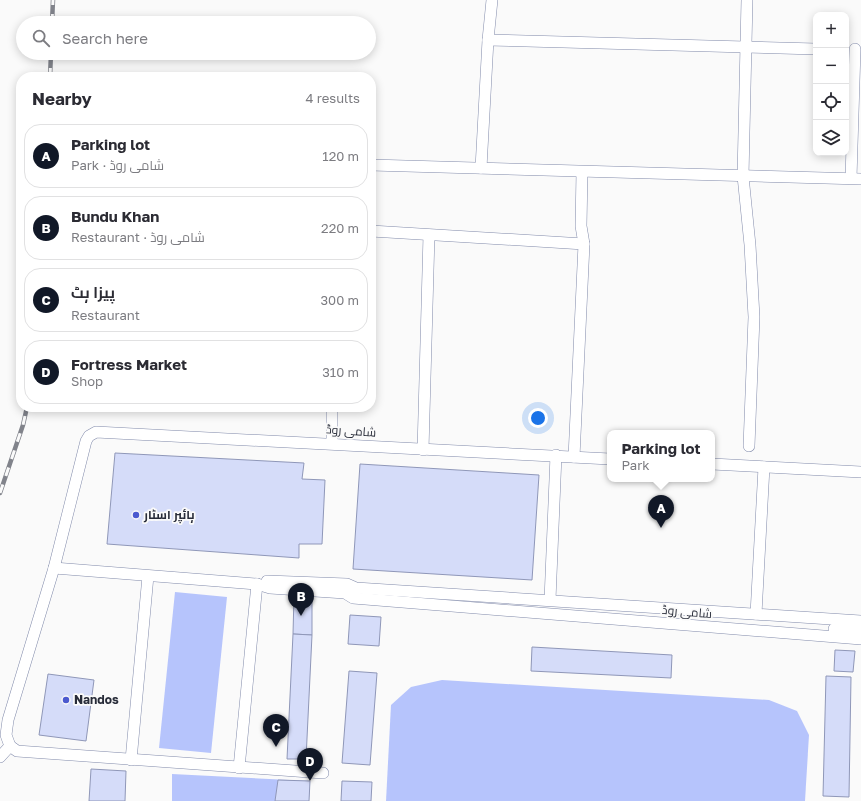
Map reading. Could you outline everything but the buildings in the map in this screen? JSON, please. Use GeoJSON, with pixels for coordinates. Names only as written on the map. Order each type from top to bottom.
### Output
{"type":"FeatureCollection","features":[{"type":"Feature","properties":{"kind":"street"},"geometry":{"type":"LineString","coordinates":[[481,168],[488,40],[492,0]]}},
{"type":"Feature","properties":{"kind":"street"},"geometry":{"type":"LineString","coordinates":[[747,0],[743,176],[750,245],[754,317],[749,446]]}},
{"type":"Feature","properties":{"kind":"street"},"geometry":{"type":"LineString","coordinates":[[488,40],[813,49]]}},
{"type":"Feature","properties":{"kind":"street"},"geometry":{"type":"LineString","coordinates":[[376,165],[582,172],[856,178],[854,49]]}},
{"type":"Feature","properties":{"kind":"street"},"geometry":{"type":"LineString","coordinates":[[574,457],[584,244],[581,226],[582,172]]}},
{"type":"Feature","properties":{"kind":"street"},"geometry":{"type":"LineString","coordinates":[[376,231],[584,244]]}},
{"type":"Feature","properties":{"kind":"street"},"geometry":{"type":"LineString","coordinates":[[423,450],[430,235]]}},
{"type":"Feature","properties":{"kind":"street"},"geometry":{"type":"LineString","coordinates":[[332,412],[332,443]]}},
{"type":"Feature","properties":{"kind":"street","name":"شامی روڈ"},"geometry":{"type":"LineString","coordinates":[[607,459],[556,455],[423,450],[332,443],[102,431],[92,434],[86,441],[54,568],[257,584],[270,588],[345,593],[353,598],[512,609],[861,639]]}},
{"type":"Feature","properties":{"kind":"street"},"geometry":{"type":"LineString","coordinates":[[550,600],[556,455]]}},
{"type":"Feature","properties":{"kind":"street"},"geometry":{"type":"LineString","coordinates":[[715,464],[861,472]]}},
{"type":"Feature","properties":{"kind":"street"},"geometry":{"type":"LineString","coordinates":[[714,627],[726,623],[761,618],[764,467]]}},
{"type":"Feature","properties":{"kind":"street"},"geometry":{"type":"LineString","coordinates":[[54,568],[8,720],[6,735],[10,746],[18,751],[323,773]]}},
{"type":"Feature","properties":{"kind":"street"},"geometry":{"type":"LineString","coordinates":[[130,760],[148,576]]}},
{"type":"Feature","properties":{"kind":"street","name":"شامی روڈ"},"geometry":{"type":"LineString","coordinates":[[257,584],[269,580],[347,584],[356,588],[512,597],[761,618],[861,631]]}},
{"type":"Feature","properties":{"kind":"street"},"geometry":{"type":"LineString","coordinates":[[239,768],[257,584]]}},
{"type":"Feature","properties":{"kind":"street"},"geometry":{"type":"LineString","coordinates":[[512,597],[512,609]]}},
{"type":"Feature","properties":{"kind":"street","name":"شامی روڈ"},"geometry":{"type":"LineString","coordinates":[[761,618],[861,621]]}},
{"type":"Feature","properties":{"kind":"street"},"geometry":{"type":"LineString","coordinates":[[0,757],[10,746]]}},
{"type":"Feature","properties":{"kind":"shaded area"},"geometry":{"type":"Polygon","coordinates":[[[175,592],[227,597],[211,753],[159,748],[175,592]]]}},
{"type":"Feature","properties":{"kind":"shaded area"},"geometry":{"type":"Polygon","coordinates":[[[442,680],[769,700],[797,711],[809,735],[805,801],[386,801],[391,705],[411,687],[442,680]]]}},
{"type":"Feature","properties":{"kind":"shaded area"},"geometry":{"type":"Polygon","coordinates":[[[172,774],[310,781],[309,801],[172,801],[172,774]]]}},
{"type":"Feature","properties":{"kind":"railway"},"geometry":{"type":"LineString","coordinates":[[52,16],[53,0]]}},
{"type":"Feature","properties":{"kind":"railway"},"geometry":{"type":"LineString","coordinates":[[50,72],[51,60]]}},
{"type":"Feature","properties":{"kind":"railway"},"geometry":{"type":"LineString","coordinates":[[0,493],[23,425],[26,412]]}},
{"type":"Feature","properties":{"kind":"place","name":"ہائپر اسٹار"},"geometry":{"type":"Point","coordinates":[136,515]}},
{"type":"Feature","properties":{"kind":"place","name":"Parking lot"},"geometry":{"type":"Point","coordinates":[661,528]}},
{"type":"Feature","properties":{"kind":"place","name":"Bundu Khan"},"geometry":{"type":"Point","coordinates":[301,616]}},
{"type":"Feature","properties":{"kind":"place","name":"Nandos"},"geometry":{"type":"Point","coordinates":[66,700]}},
{"type":"Feature","properties":{"kind":"place","name":"پیزا ہٹ"},"geometry":{"type":"Point","coordinates":[276,747]}},
{"type":"Feature","properties":{"kind":"place","name":"Fortress Market"},"geometry":{"type":"Point","coordinates":[310,781]}}]}
